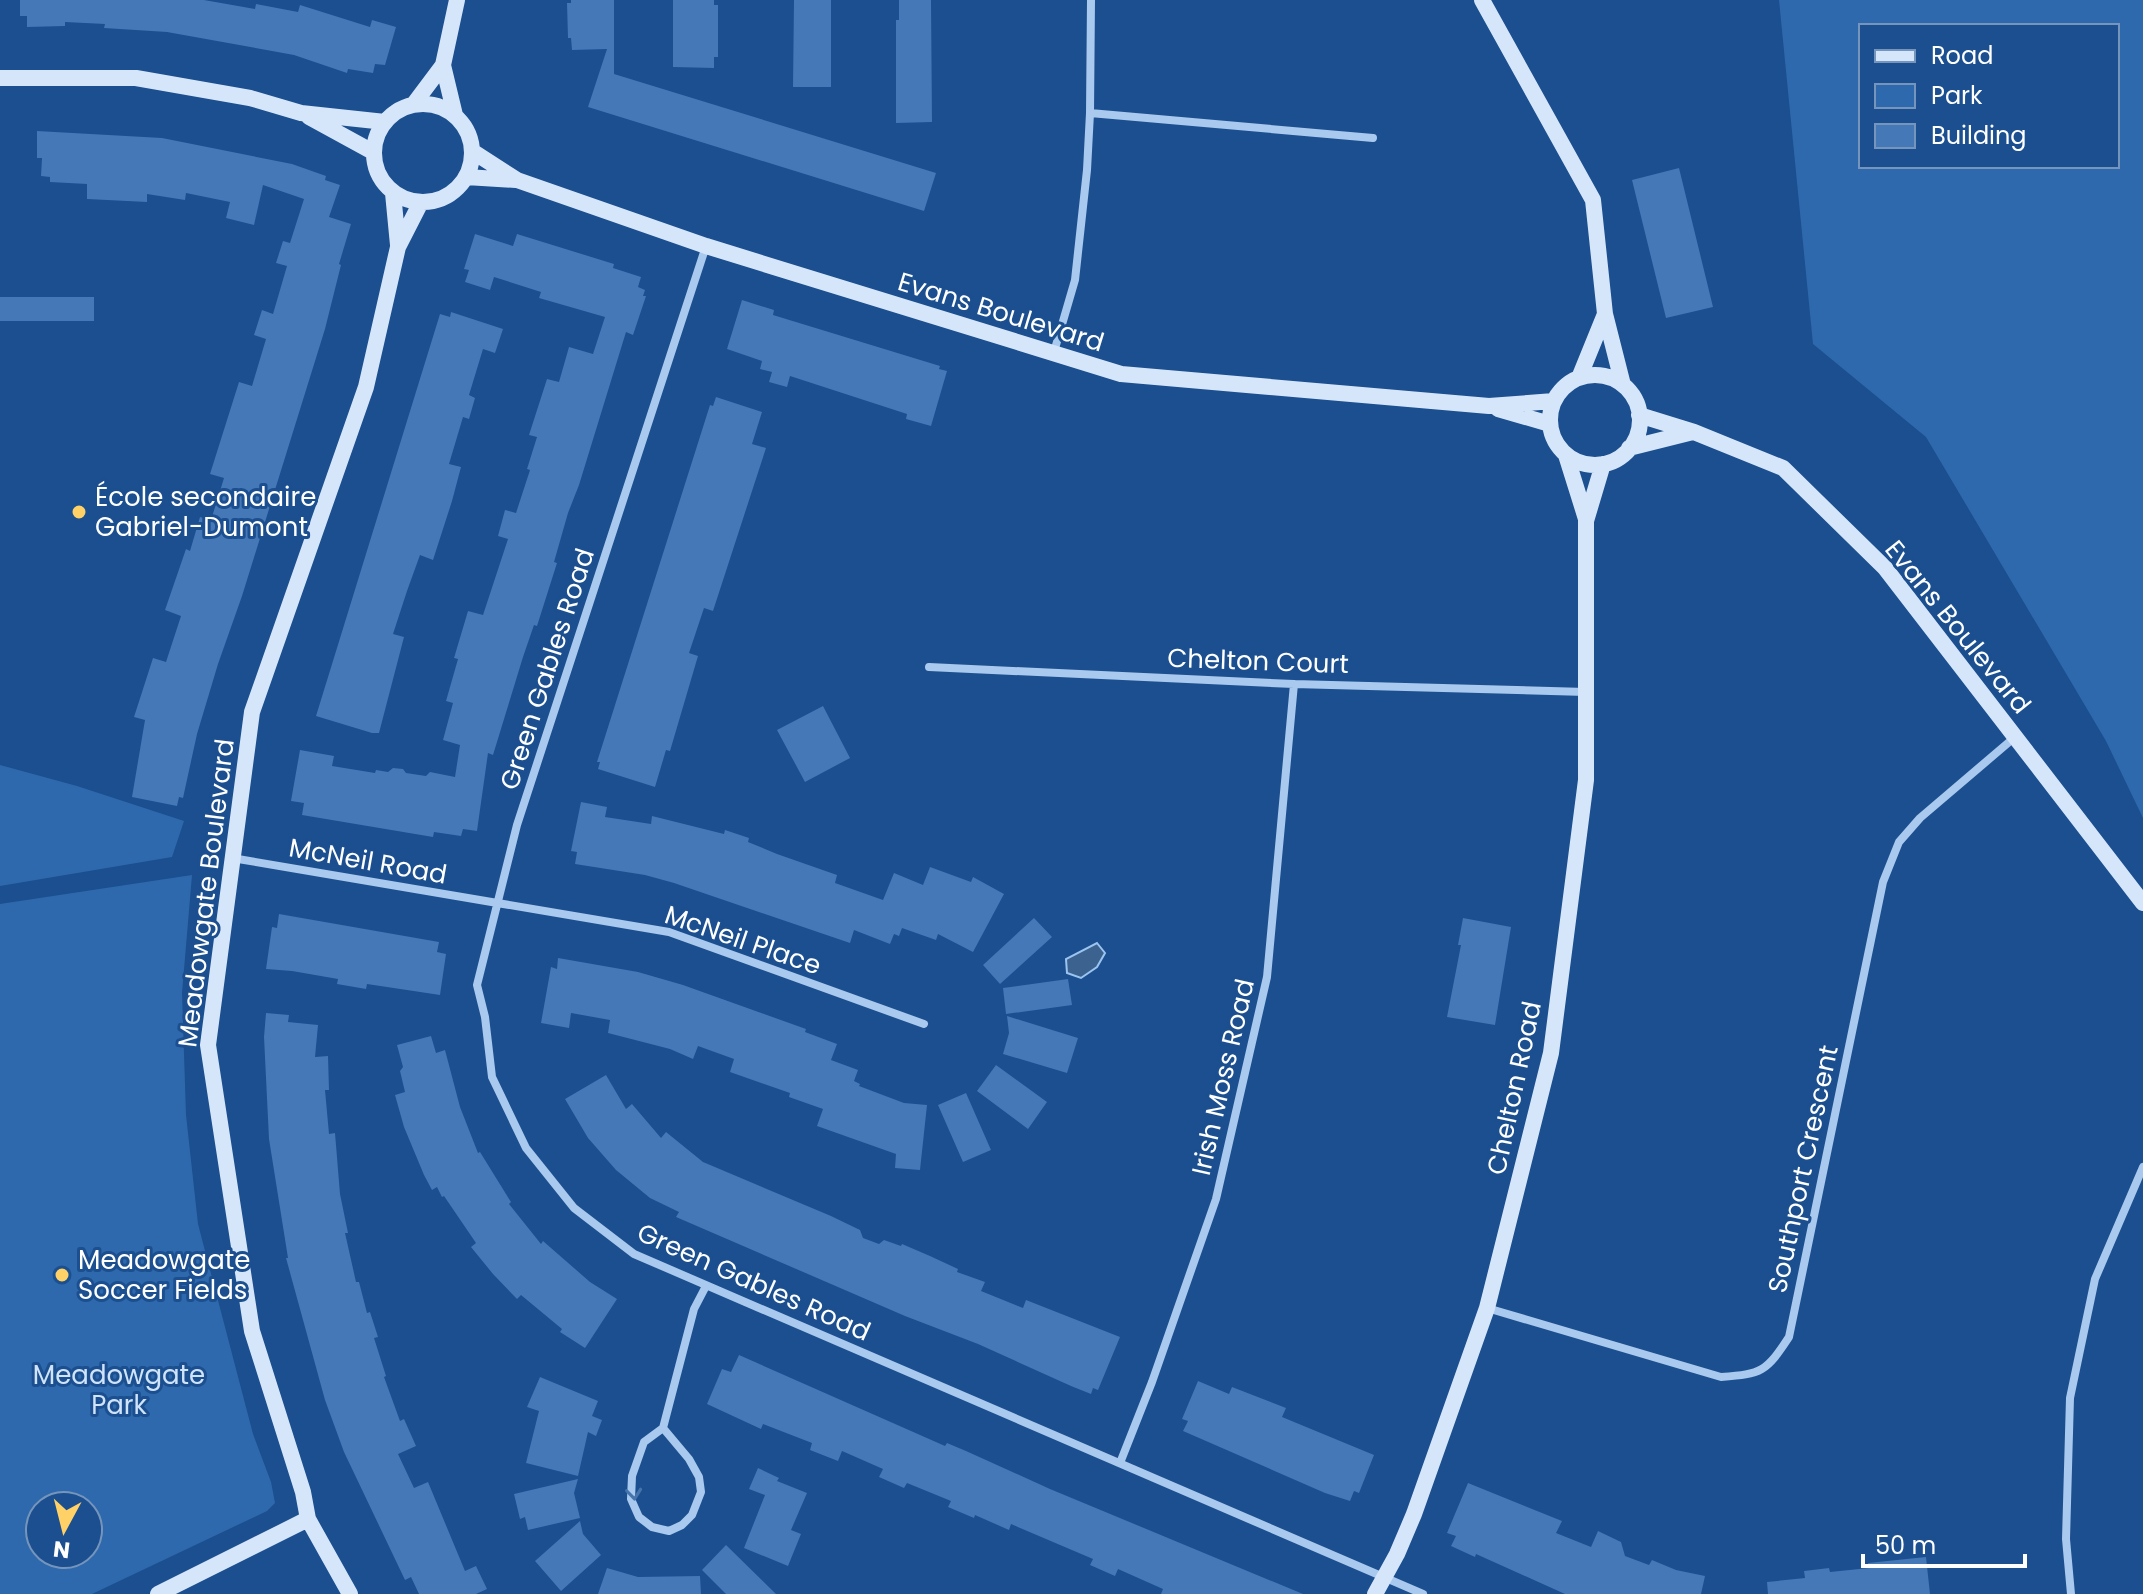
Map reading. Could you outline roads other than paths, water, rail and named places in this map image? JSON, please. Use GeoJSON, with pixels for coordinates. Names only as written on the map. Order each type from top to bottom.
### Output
{"type":"FeatureCollection","features":[{"type":"Feature","properties":{"kind":"street"},"geometry":{"type":"LineString","coordinates":[[413,105],[443,65],[457,0]]}},
{"type":"Feature","properties":{"kind":"street"},"geometry":{"type":"LineString","coordinates":[[1054,352],[1075,280],[1090,113],[1091,0]]}},
{"type":"Feature","properties":{"kind":"street"},"geometry":{"type":"LineString","coordinates":[[1482,0],[1593,200],[1605,314],[1623,385],[1637,404],[1636,438],[1621,456],[1603,464],[1587,464],[1566,455],[1558,446],[1550,424],[1554,401],[1568,384],[1579,378],[1602,376],[1623,385]]}},
{"type":"Feature","properties":{"kind":"street"},"geometry":{"type":"LineString","coordinates":[[443,65],[455,115]]}},
{"type":"Feature","properties":{"kind":"street"},"geometry":{"type":"LineString","coordinates":[[0,78],[136,78],[250,98],[301,113],[385,122]]}},
{"type":"Feature","properties":{"kind":"street"},"geometry":{"type":"LineString","coordinates":[[430,104],[455,115],[464,125],[472,151],[466,177],[447,196],[434,201],[407,200],[393,193],[375,167],[373,152],[376,136],[385,122],[398,110],[413,105],[430,104]]}},
{"type":"Feature","properties":{"kind":"street"},"geometry":{"type":"LineString","coordinates":[[301,113],[373,152]]}},
{"type":"Feature","properties":{"kind":"street"},"geometry":{"type":"LineString","coordinates":[[1090,113],[1373,138]]}},
{"type":"Feature","properties":{"kind":"street","name":"Evans Boulevard"},"geometry":{"type":"LineString","coordinates":[[472,151],[517,180],[706,246],[1121,374],[1489,406],[1554,401]]}},
{"type":"Feature","properties":{"kind":"street","name":"Evans Boulevard"},"geometry":{"type":"LineString","coordinates":[[466,177],[517,180]]}},
{"type":"Feature","properties":{"kind":"street","name":"Meadowgate Boulevard"},"geometry":{"type":"LineString","coordinates":[[393,193],[398,247]]}},
{"type":"Feature","properties":{"kind":"street","name":"Meadowgate Boulevard"},"geometry":{"type":"LineString","coordinates":[[350,1594],[308,1519],[303,1492],[252,1331],[208,1045],[252,712],[366,387],[398,247],[421,202]]}},
{"type":"Feature","properties":{"kind":"street","name":"Green Gables Road"},"geometry":{"type":"LineString","coordinates":[[706,246],[517,825],[477,985],[485,1017],[492,1077],[526,1148],[574,1208],[634,1254],[1423,1594]]}},
{"type":"Feature","properties":{"kind":"street"},"geometry":{"type":"LineString","coordinates":[[1579,378],[1605,314]]}},
{"type":"Feature","properties":{"kind":"street","name":"Evans Boulevard"},"geometry":{"type":"LineString","coordinates":[[1489,406],[1550,424]]}},
{"type":"Feature","properties":{"kind":"street","name":"Evans Boulevard"},"geometry":{"type":"LineString","coordinates":[[1639,415],[1694,432],[1783,468],[1885,568],[2143,903]]}},
{"type":"Feature","properties":{"kind":"street"},"geometry":{"type":"LineString","coordinates":[[1629,448],[1694,432]]}},
{"type":"Feature","properties":{"kind":"street","name":"Chelton Road"},"geometry":{"type":"LineString","coordinates":[[1566,455],[1586,521]]}},
{"type":"Feature","properties":{"kind":"street","name":"Chelton Road"},"geometry":{"type":"LineString","coordinates":[[1375,1594],[1414,1514],[1487,1308],[1551,1053],[1586,780],[1586,521],[1603,464]]}},
{"type":"Feature","properties":{"kind":"street","name":"Chelton Court"},"geometry":{"type":"LineString","coordinates":[[929,667],[1294,684],[1586,692]]}},
{"type":"Feature","properties":{"kind":"street","name":"Irish Moss Road"},"geometry":{"type":"LineString","coordinates":[[1120,1463],[1216,1199],[1267,977],[1294,684]]}},
{"type":"Feature","properties":{"kind":"street","name":"Southport Crescent"},"geometry":{"type":"LineString","coordinates":[[1487,1308],[1721,1377],[1755,1374],[1773,1361],[1789,1337],[1883,882],[1899,842],[1920,818],[2015,737]]}},
{"type":"Feature","properties":{"kind":"street","name":"McNeil Road"},"geometry":{"type":"LineString","coordinates":[[231,858],[497,903]]}},
{"type":"Feature","properties":{"kind":"street","name":"McNeil Place"},"geometry":{"type":"LineString","coordinates":[[497,903],[669,932],[924,1024]]}},
{"type":"Feature","properties":{"kind":"street"},"geometry":{"type":"LineString","coordinates":[[2071,1594],[2066,1539],[2070,1398],[2095,1279],[2143,1167]]}},
{"type":"Feature","properties":{"kind":"street"},"geometry":{"type":"LineString","coordinates":[[663,1428],[689,1459],[699,1477],[701,1492],[692,1515],[682,1525],[669,1531],[652,1527],[639,1517],[631,1499],[632,1476],[644,1442],[663,1428],[694,1309],[706,1286]]}},
{"type":"Feature","properties":{"kind":"street"},"geometry":{"type":"LineString","coordinates":[[158,1594],[308,1519]]}},
{"type":"Feature","properties":{"kind":"place","name":"École secondaire Gabriel-Dumont"},"geometry":{"type":"Point","coordinates":[79,512]}},
{"type":"Feature","properties":{"kind":"place","name":"Meadowgate Soccer Fields"},"geometry":{"type":"Point","coordinates":[62,1275]}},
{"type":"Feature","properties":{"kind":"park label","name":"Meadowgate Park"},"geometry":{"type":"Point","coordinates":[119,1390]}}]}
